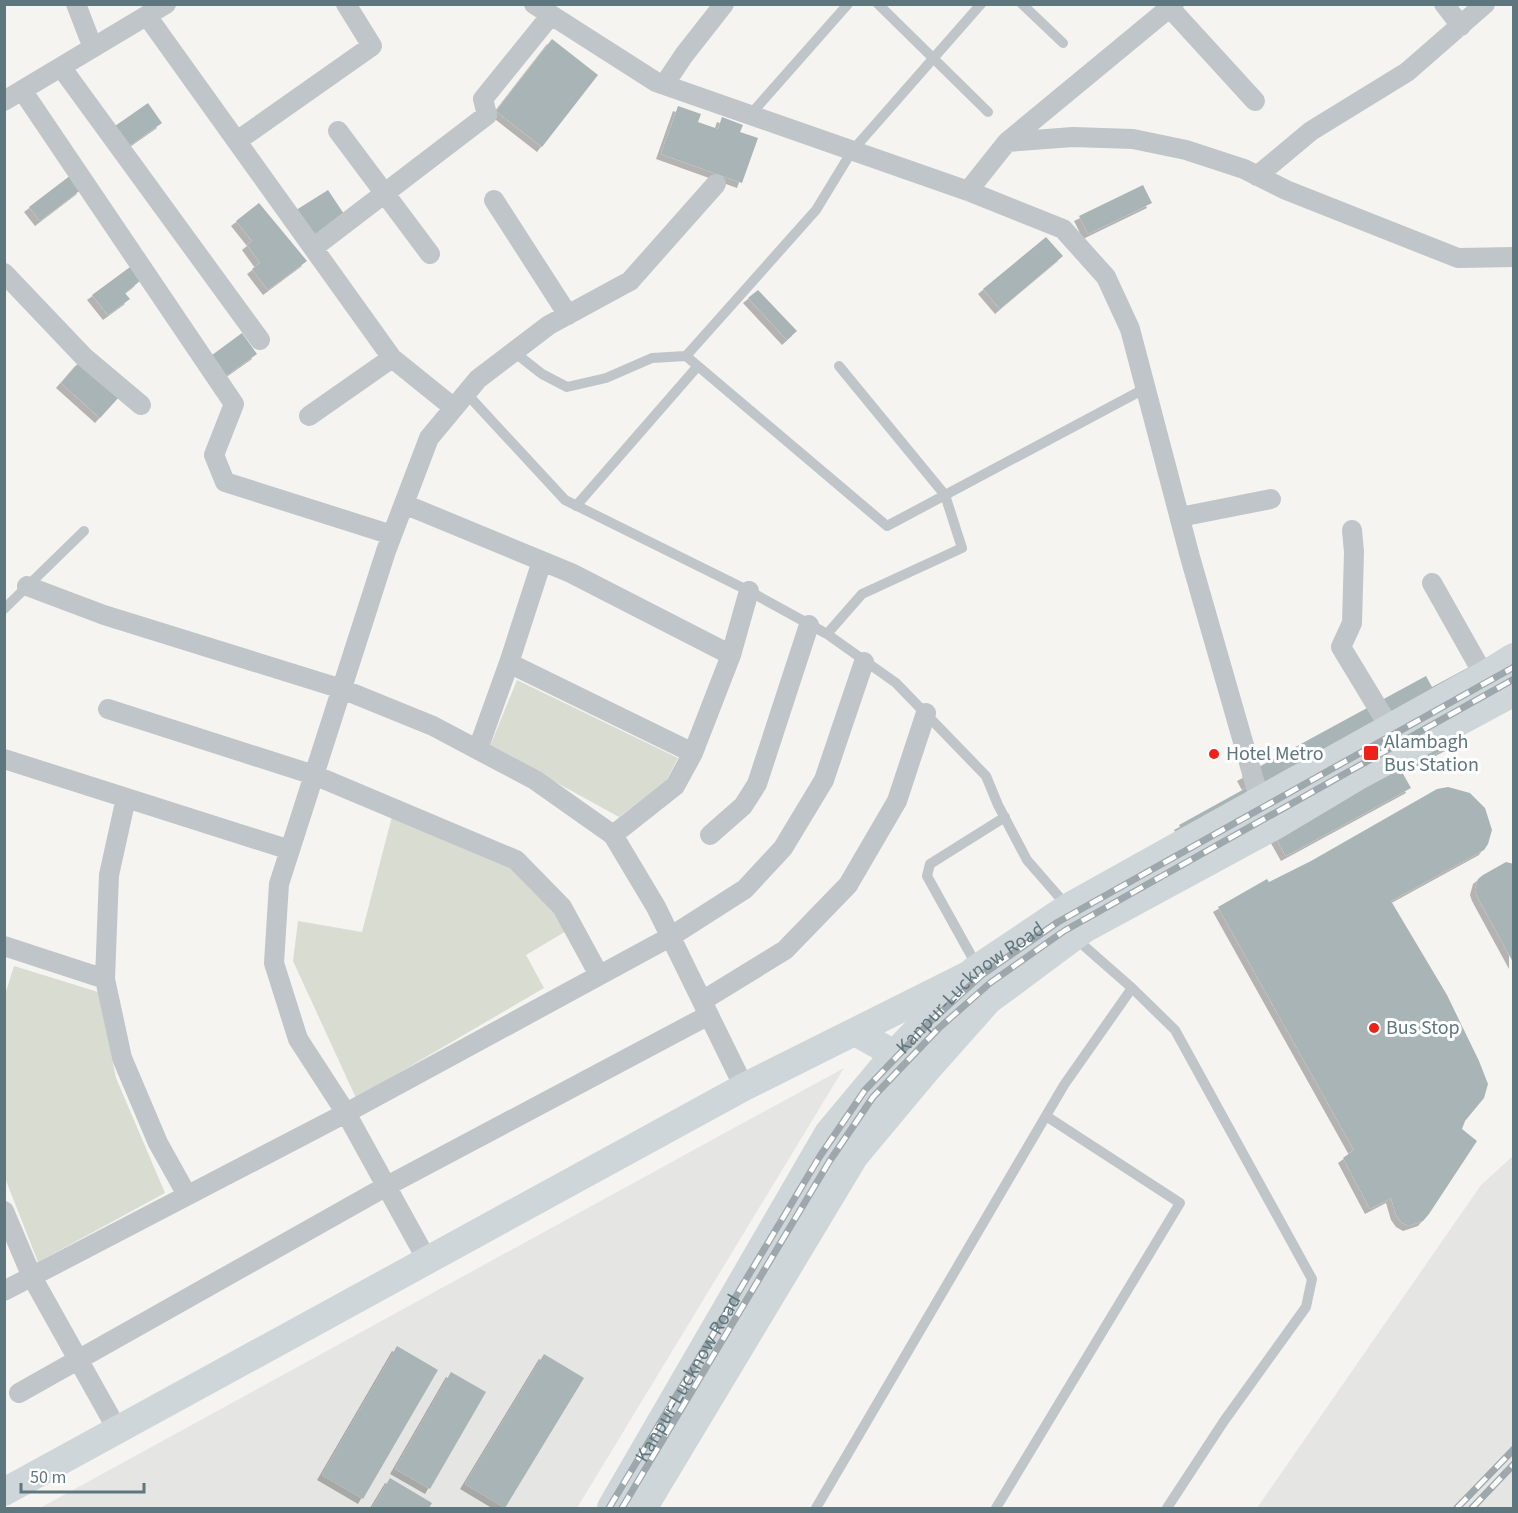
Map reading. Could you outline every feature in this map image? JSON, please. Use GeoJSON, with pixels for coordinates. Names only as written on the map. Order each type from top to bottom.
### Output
{"type":"FeatureCollection","features":[{"type":"Feature","properties":{"kind":"main road","name":"Kanpur-Lucknow Road"},"geometry":{"type":"LineString","coordinates":[[613,1509],[830,1134],[896,1055],[977,970],[1071,922],[1260,801],[1514,659]]}},
{"type":"Feature","properties":{"kind":"main road","name":"Kanpur-Lucknow Road"},"geometry":{"type":"LineString","coordinates":[[1071,922],[1084,927],[1274,824],[1356,775],[1514,690]]}},
{"type":"Feature","properties":{"kind":"main road","name":"Kanpur-Lucknow Road"},"geometry":{"type":"LineString","coordinates":[[641,1509],[853,1155],[987,999],[1071,922]]}},
{"type":"Feature","properties":{"kind":"main road"},"geometry":{"type":"LineString","coordinates":[[4,1492],[744,1087],[977,970]]}},
{"type":"Feature","properties":{"kind":"main road"},"geometry":{"type":"LineString","coordinates":[[855,1032],[924,1070]]}},
{"type":"Feature","properties":{"kind":"street"},"geometry":{"type":"LineString","coordinates":[[76,4],[93,48]]}},
{"type":"Feature","properties":{"kind":"street"},"geometry":{"type":"LineString","coordinates":[[4,101],[166,4]]}},
{"type":"Feature","properties":{"kind":"street"},"geometry":{"type":"LineString","coordinates":[[237,141],[372,46],[346,4]]}},
{"type":"Feature","properties":{"kind":"street"},"geometry":{"type":"LineString","coordinates":[[534,4],[656,82],[968,191],[1063,229],[1106,277],[1131,329],[1180,517],[1260,801]]}},
{"type":"Feature","properties":{"kind":"street"},"geometry":{"type":"LineString","coordinates":[[664,85],[724,4]]}},
{"type":"Feature","properties":{"kind":"street"},"geometry":{"type":"LineString","coordinates":[[1444,4],[1461,26]]}},
{"type":"Feature","properties":{"kind":"street"},"geometry":{"type":"LineString","coordinates":[[1257,176],[1311,131],[1407,72],[1485,4]]}},
{"type":"Feature","properties":{"kind":"street"},"geometry":{"type":"LineString","coordinates":[[968,191],[1007,142],[1172,6],[1255,101]]}},
{"type":"Feature","properties":{"kind":"street"},"geometry":{"type":"LineString","coordinates":[[313,248],[486,115],[483,99],[551,15]]}},
{"type":"Feature","properties":{"kind":"street"},"geometry":{"type":"LineString","coordinates":[[147,16],[392,358],[460,400]]}},
{"type":"Feature","properties":{"kind":"street"},"geometry":{"type":"LineString","coordinates":[[61,67],[260,340]]}},
{"type":"Feature","properties":{"kind":"street"},"geometry":{"type":"LineString","coordinates":[[22,90],[234,404],[214,455],[225,482],[392,535]]}},
{"type":"Feature","properties":{"kind":"street"},"geometry":{"type":"LineString","coordinates":[[338,131],[430,254]]}},
{"type":"Feature","properties":{"kind":"street"},"geometry":{"type":"LineString","coordinates":[[1007,142],[1073,137],[1133,139],[1186,150],[1244,169],[1286,190],[1458,258],[1514,257]]}},
{"type":"Feature","properties":{"kind":"street"},"geometry":{"type":"LineString","coordinates":[[427,1260],[346,1113],[298,1039],[274,963],[279,884],[392,535],[429,438],[478,379],[549,325],[630,281],[716,184]]}},
{"type":"Feature","properties":{"kind":"street"},"geometry":{"type":"LineString","coordinates":[[494,200],[568,315]]}},
{"type":"Feature","properties":{"kind":"street"},"geometry":{"type":"LineString","coordinates":[[4,273],[84,357],[141,405]]}},
{"type":"Feature","properties":{"kind":"street"},"geometry":{"type":"LineString","coordinates":[[309,416],[392,358]]}},
{"type":"Feature","properties":{"kind":"street"},"geometry":{"type":"LineString","coordinates":[[1180,517],[1271,499]]}},
{"type":"Feature","properties":{"kind":"street"},"geometry":{"type":"LineString","coordinates":[[404,504],[571,573],[731,655]]}},
{"type":"Feature","properties":{"kind":"street"},"geometry":{"type":"LineString","coordinates":[[1352,530],[1354,552],[1352,622],[1341,647],[1390,728]]}},
{"type":"Feature","properties":{"kind":"street"},"geometry":{"type":"LineString","coordinates":[[478,749],[542,561]]}},
{"type":"Feature","properties":{"kind":"street"},"geometry":{"type":"LineString","coordinates":[[1432,583],[1485,676]]}},
{"type":"Feature","properties":{"kind":"street"},"geometry":{"type":"LineString","coordinates":[[27,586],[104,615],[342,689],[433,726],[535,780],[613,836],[656,908],[744,1087]]}},
{"type":"Feature","properties":{"kind":"street"},"geometry":{"type":"LineString","coordinates":[[613,836],[675,786],[693,753],[731,655],[749,591]]}},
{"type":"Feature","properties":{"kind":"street"},"geometry":{"type":"LineString","coordinates":[[710,835],[743,806],[757,783],[809,625]]}},
{"type":"Feature","properties":{"kind":"street"},"geometry":{"type":"LineString","coordinates":[[4,1291],[346,1113],[670,937],[745,889],[783,848],[824,780],[864,662]]}},
{"type":"Feature","properties":{"kind":"street"},"geometry":{"type":"LineString","coordinates":[[509,663],[693,753]]}},
{"type":"Feature","properties":{"kind":"street"},"geometry":{"type":"LineString","coordinates":[[108,709],[314,775],[516,860],[562,907],[599,975]]}},
{"type":"Feature","properties":{"kind":"street"},"geometry":{"type":"LineString","coordinates":[[19,1393],[706,1008],[784,950],[848,885],[897,801],[926,712]]}},
{"type":"Feature","properties":{"kind":"street"},"geometry":{"type":"LineString","coordinates":[[4,759],[290,850]]}},
{"type":"Feature","properties":{"kind":"street"},"geometry":{"type":"LineString","coordinates":[[126,798],[109,875],[105,979],[123,1058],[158,1143],[187,1195]]}},
{"type":"Feature","properties":{"kind":"street"},"geometry":{"type":"LineString","coordinates":[[6,953],[105,979]]}},
{"type":"Feature","properties":{"kind":"street"},"geometry":{"type":"LineString","coordinates":[[4,1211],[32,1277],[117,1429]]}},
{"type":"Feature","properties":{"kind":"lane"},"geometry":{"type":"LineString","coordinates":[[750,115],[848,4]]}},
{"type":"Feature","properties":{"kind":"lane"},"geometry":{"type":"LineString","coordinates":[[878,4],[988,112]]}},
{"type":"Feature","properties":{"kind":"lane"},"geometry":{"type":"LineString","coordinates":[[514,352],[542,374],[567,387],[606,378],[652,358],[686,356],[816,210],[852,151],[981,4]]}},
{"type":"Feature","properties":{"kind":"lane"},"geometry":{"type":"LineString","coordinates":[[1022,4],[1063,43]]}},
{"type":"Feature","properties":{"kind":"lane"},"geometry":{"type":"LineString","coordinates":[[686,356],[887,526],[1146,388]]}},
{"type":"Feature","properties":{"kind":"lane"},"geometry":{"type":"LineString","coordinates":[[827,634],[862,594],[962,548],[945,495],[839,366]]}},
{"type":"Feature","properties":{"kind":"lane"},"geometry":{"type":"LineString","coordinates":[[576,506],[697,367]]}},
{"type":"Feature","properties":{"kind":"lane"},"geometry":{"type":"LineString","coordinates":[[460,400],[565,500],[749,591],[827,634],[896,683],[986,776],[1027,860],[1071,922],[1132,988],[1175,1030],[1312,1279],[1306,1307],[1224,1421],[1167,1509]]}},
{"type":"Feature","properties":{"kind":"lane"},"geometry":{"type":"LineString","coordinates":[[4,609],[84,531]]}},
{"type":"Feature","properties":{"kind":"lane"},"geometry":{"type":"LineString","coordinates":[[977,970],[927,876],[930,864],[1005,817]]}},
{"type":"Feature","properties":{"kind":"lane"},"geometry":{"type":"LineString","coordinates":[[816,1509],[1064,1085],[1132,988]]}},
{"type":"Feature","properties":{"kind":"lane"},"geometry":{"type":"LineString","coordinates":[[996,1509],[1180,1203],[1046,1116]]}},
{"type":"Feature","properties":{"kind":"shaded area"},"geometry":{"type":"Polygon","coordinates":[[[517,680],[678,758],[666,781],[619,817],[490,746],[517,680]]]}},
{"type":"Feature","properties":{"kind":"shaded area"},"geometry":{"type":"Polygon","coordinates":[[[395,805],[538,879],[568,930],[526,955],[544,988],[356,1098],[293,961],[298,921],[362,932],[395,805]]]}},
{"type":"Feature","properties":{"kind":"shaded area"},"geometry":{"type":"Polygon","coordinates":[[[14,966],[98,992],[116,1078],[165,1193],[38,1262],[5,1178],[4,998],[14,966]]]}},
{"type":"Feature","properties":{"kind":"shaded area"},"geometry":{"type":"Polygon","coordinates":[[[844,1068],[577,1508],[40,1508],[699,1147],[844,1068]]]}},
{"type":"Feature","properties":{"kind":"shaded area"},"geometry":{"type":"Polygon","coordinates":[[[1513,1156],[1513,1508],[1257,1508],[1481,1185],[1513,1156]]]}},
{"type":"Feature","properties":{"kind":"building"},"geometry":{"type":"Polygon","coordinates":[[[552,39],[598,75],[542,147],[496,111],[552,39]]]}},
{"type":"Feature","properties":{"kind":"building"},"geometry":{"type":"Polygon","coordinates":[[[148,103],[162,123],[129,146],[115,126],[148,103]]]}},
{"type":"Feature","properties":{"kind":"building"},"geometry":{"type":"Polygon","coordinates":[[[678,106],[701,114],[698,122],[718,129],[722,117],[743,125],[740,132],[758,138],[742,183],[661,154],[678,106]]]}},
{"type":"Feature","properties":{"kind":"building"},"geometry":{"type":"Polygon","coordinates":[[[71,175],[82,189],[40,221],[29,207],[71,175]]]}},
{"type":"Feature","properties":{"kind":"building"},"geometry":{"type":"Polygon","coordinates":[[[1143,185],[1152,203],[1088,234],[1079,216],[1143,185]]]}},
{"type":"Feature","properties":{"kind":"building"},"geometry":{"type":"Polygon","coordinates":[[[328,190],[346,217],[312,239],[293,212],[328,190]]]}},
{"type":"Feature","properties":{"kind":"building"},"geometry":{"type":"Polygon","coordinates":[[[259,203],[307,261],[268,290],[252,269],[260,263],[247,245],[252,241],[236,221],[259,203]]]}},
{"type":"Feature","properties":{"kind":"building"},"geometry":{"type":"Polygon","coordinates":[[[1046,237],[1063,256],[1000,309],[983,289],[1046,237]]]}},
{"type":"Feature","properties":{"kind":"building"},"geometry":{"type":"Polygon","coordinates":[[[130,267],[140,281],[125,293],[130,299],[108,315],[92,295],[130,267]]]}},
{"type":"Feature","properties":{"kind":"building"},"geometry":{"type":"Polygon","coordinates":[[[758,290],[797,331],[787,340],[748,298],[758,290]]]}},
{"type":"Feature","properties":{"kind":"building"},"geometry":{"type":"Polygon","coordinates":[[[242,333],[257,354],[223,378],[208,358],[242,333]]]}},
{"type":"Feature","properties":{"kind":"building"},"geometry":{"type":"Polygon","coordinates":[[[80,361],[120,396],[100,418],[61,383],[80,361]]]}},
{"type":"Feature","properties":{"kind":"building"},"geometry":{"type":"Polygon","coordinates":[[[1501,650],[1457,733],[1461,740],[1402,772],[1411,788],[1286,856],[1273,833],[1204,871],[1179,825],[1248,787],[1242,776],[1426,676],[1432,687],[1501,650]]]}},
{"type":"Feature","properties":{"kind":"building","name":"Bus Stop"},"geometry":{"type":"Polygon","coordinates":[[[1448,787],[1470,793],[1485,808],[1492,830],[1488,844],[1484,850],[1391,901],[1447,995],[1488,1084],[1484,1098],[1465,1121],[1462,1129],[1477,1141],[1429,1214],[1423,1221],[1408,1226],[1396,1215],[1391,1198],[1370,1209],[1343,1158],[1354,1150],[1218,907],[1267,879],[1269,882],[1311,861],[1437,789],[1448,787]]]}},
{"type":"Feature","properties":{"kind":"building"},"geometry":{"type":"Polygon","coordinates":[[[1506,862],[1514,864],[1514,964],[1475,890],[1478,879],[1506,862]]]}},
{"type":"Feature","properties":{"kind":"building"},"geometry":{"type":"Polygon","coordinates":[[[397,1346],[438,1370],[363,1499],[322,1475],[397,1346]]]}},
{"type":"Feature","properties":{"kind":"building"},"geometry":{"type":"Polygon","coordinates":[[[544,1354],[584,1378],[505,1508],[465,1484],[544,1354]]]}},
{"type":"Feature","properties":{"kind":"building"},"geometry":{"type":"Polygon","coordinates":[[[451,1372],[486,1392],[430,1489],[395,1469],[451,1372]]]}},
{"type":"Feature","properties":{"kind":"building"},"geometry":{"type":"Polygon","coordinates":[[[390,1478],[432,1503],[429,1508],[372,1508],[390,1478]]]}},
{"type":"Feature","properties":{"kind":"railway"},"geometry":{"type":"LineString","coordinates":[[609,1508],[820,1156],[865,1090],[931,1021],[983,974],[1058,922],[1514,667]]}},
{"type":"Feature","properties":{"kind":"railway"},"geometry":{"type":"LineString","coordinates":[[622,1508],[829,1162],[873,1097],[939,1028],[990,983],[1064,931],[1514,679]]}},
{"type":"Feature","properties":{"kind":"railway"},"geometry":{"type":"LineString","coordinates":[[1457,1508],[1514,1449]]}},
{"type":"Feature","properties":{"kind":"railway"},"geometry":{"type":"LineString","coordinates":[[1472,1508],[1514,1464]]}},
{"type":"Feature","properties":{"kind":"place","name":"Alambagh Bus Station"},"geometry":{"type":"Point","coordinates":[1371,753]}},
{"type":"Feature","properties":{"kind":"place","name":"Hotel Metro"},"geometry":{"type":"Point","coordinates":[1214,754]}},
{"type":"Feature","properties":{"kind":"place","name":"Bus Stop"},"geometry":{"type":"Point","coordinates":[1374,1028]}}]}
